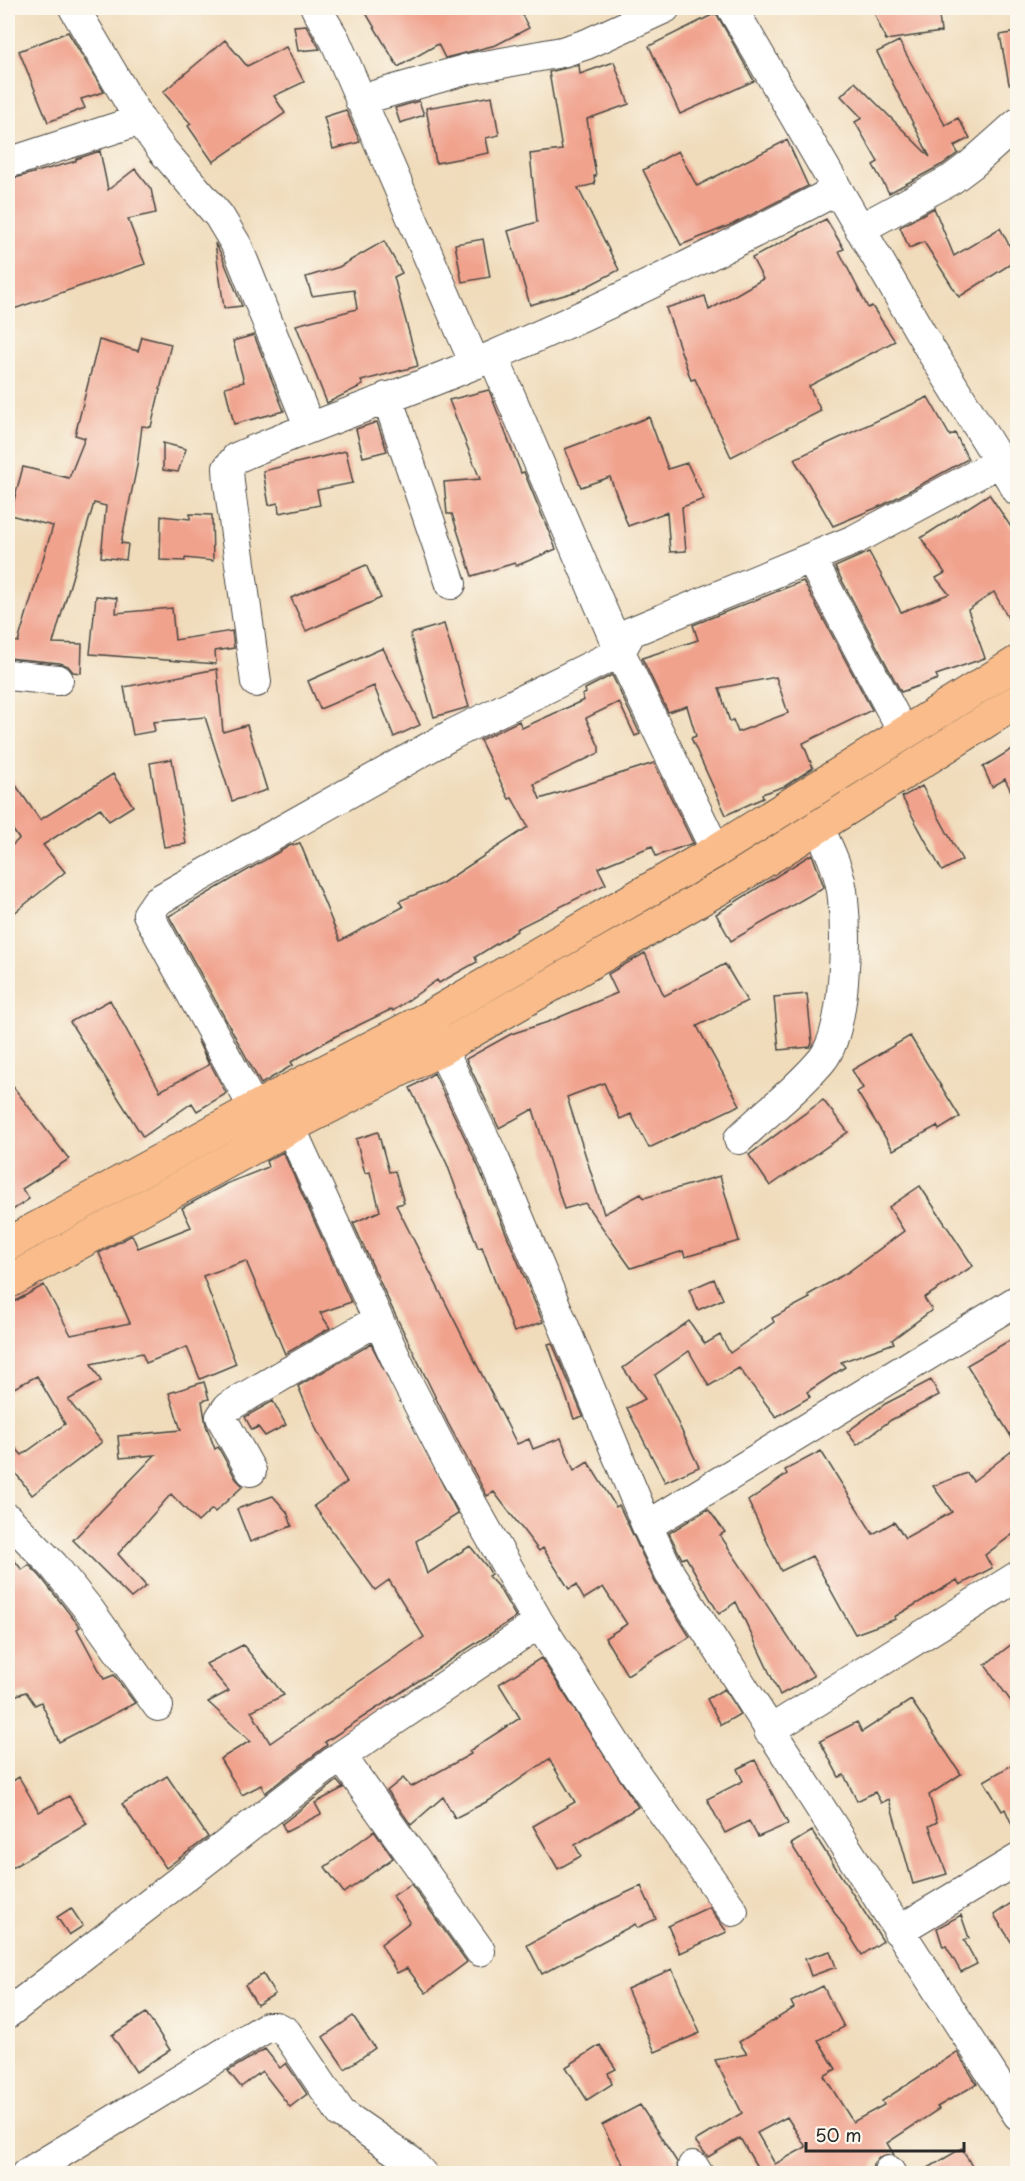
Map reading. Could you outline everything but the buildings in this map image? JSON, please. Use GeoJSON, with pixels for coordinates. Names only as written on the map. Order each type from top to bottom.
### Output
{"type":"FeatureCollection","features":[{"type":"Feature","properties":{"kind":"main road"},"geometry":{"type":"LineString","coordinates":[[8,1244],[254,1108],[428,1018],[716,851],[1017,662]]}},
{"type":"Feature","properties":{"kind":"main road"},"geometry":{"type":"LineString","coordinates":[[8,1282],[290,1127],[442,1048],[732,881],[1017,701]]}},
{"type":"Feature","properties":{"kind":"street"},"geometry":{"type":"LineString","coordinates":[[74,8],[140,120],[163,151],[219,216],[237,246],[309,426]]}},
{"type":"Feature","properties":{"kind":"street"},"geometry":{"type":"LineString","coordinates":[[316,8],[335,40],[360,100],[716,851]]}},
{"type":"Feature","properties":{"kind":"street"},"geometry":{"type":"LineString","coordinates":[[360,100],[457,72],[561,52],[587,44],[665,8]]}},
{"type":"Feature","properties":{"kind":"street"},"geometry":{"type":"LineString","coordinates":[[732,8],[860,229],[1017,491]]}},
{"type":"Feature","properties":{"kind":"street"},"geometry":{"type":"LineString","coordinates":[[8,163],[140,120]]}},
{"type":"Feature","properties":{"kind":"street"},"geometry":{"type":"LineString","coordinates":[[860,229],[952,179],[1017,123]]}},
{"type":"Feature","properties":{"kind":"street"},"geometry":{"type":"LineString","coordinates":[[256,682],[228,468],[236,459],[309,426],[484,360],[673,274],[837,190]]}},
{"type":"Feature","properties":{"kind":"street"},"geometry":{"type":"LineString","coordinates":[[387,397],[450,584]]}},
{"type":"Feature","properties":{"kind":"street"},"geometry":{"type":"LineString","coordinates":[[254,1108],[147,915],[157,901],[453,734],[620,652],[631,632],[854,540],[1000,462]]}},
{"type":"Feature","properties":{"kind":"street"},"geometry":{"type":"LineString","coordinates":[[811,559],[904,734]]}},
{"type":"Feature","properties":{"kind":"street"},"geometry":{"type":"LineString","coordinates":[[8,675],[58,680]]}},
{"type":"Feature","properties":{"kind":"street"},"geometry":{"type":"LineString","coordinates":[[739,1139],[823,1060],[833,1043],[844,986],[843,898],[834,861],[818,826]]}},
{"type":"Feature","properties":{"kind":"street"},"geometry":{"type":"LineString","coordinates":[[428,1018],[495,1161],[647,1526],[670,1574],[768,1731],[1017,2115]]}},
{"type":"Feature","properties":{"kind":"street"},"geometry":{"type":"LineString","coordinates":[[290,1127],[378,1320],[451,1467],[539,1623],[626,1759],[733,1911]]}},
{"type":"Feature","properties":{"kind":"street"},"geometry":{"type":"LineString","coordinates":[[647,1526],[1017,1300]]}},
{"type":"Feature","properties":{"kind":"street"},"geometry":{"type":"LineString","coordinates":[[251,1471],[221,1417],[228,1407],[378,1320]]}},
{"type":"Feature","properties":{"kind":"street"},"geometry":{"type":"LineString","coordinates":[[8,1519],[76,1592],[158,1706]]}},
{"type":"Feature","properties":{"kind":"street"},"geometry":{"type":"LineString","coordinates":[[768,1731],[1017,1576]]}},
{"type":"Feature","properties":{"kind":"street"},"geometry":{"type":"LineString","coordinates":[[8,2013],[341,1756],[539,1623]]}},
{"type":"Feature","properties":{"kind":"street"},"geometry":{"type":"LineString","coordinates":[[341,1756],[480,1950]]}},
{"type":"Feature","properties":{"kind":"street"},"geometry":{"type":"LineString","coordinates":[[898,1931],[1017,1858]]}},
{"type":"Feature","properties":{"kind":"street"},"geometry":{"type":"LineString","coordinates":[[26,2174],[267,2026],[286,2032],[331,2102],[341,2113],[410,2161],[422,2174]]}}]}
